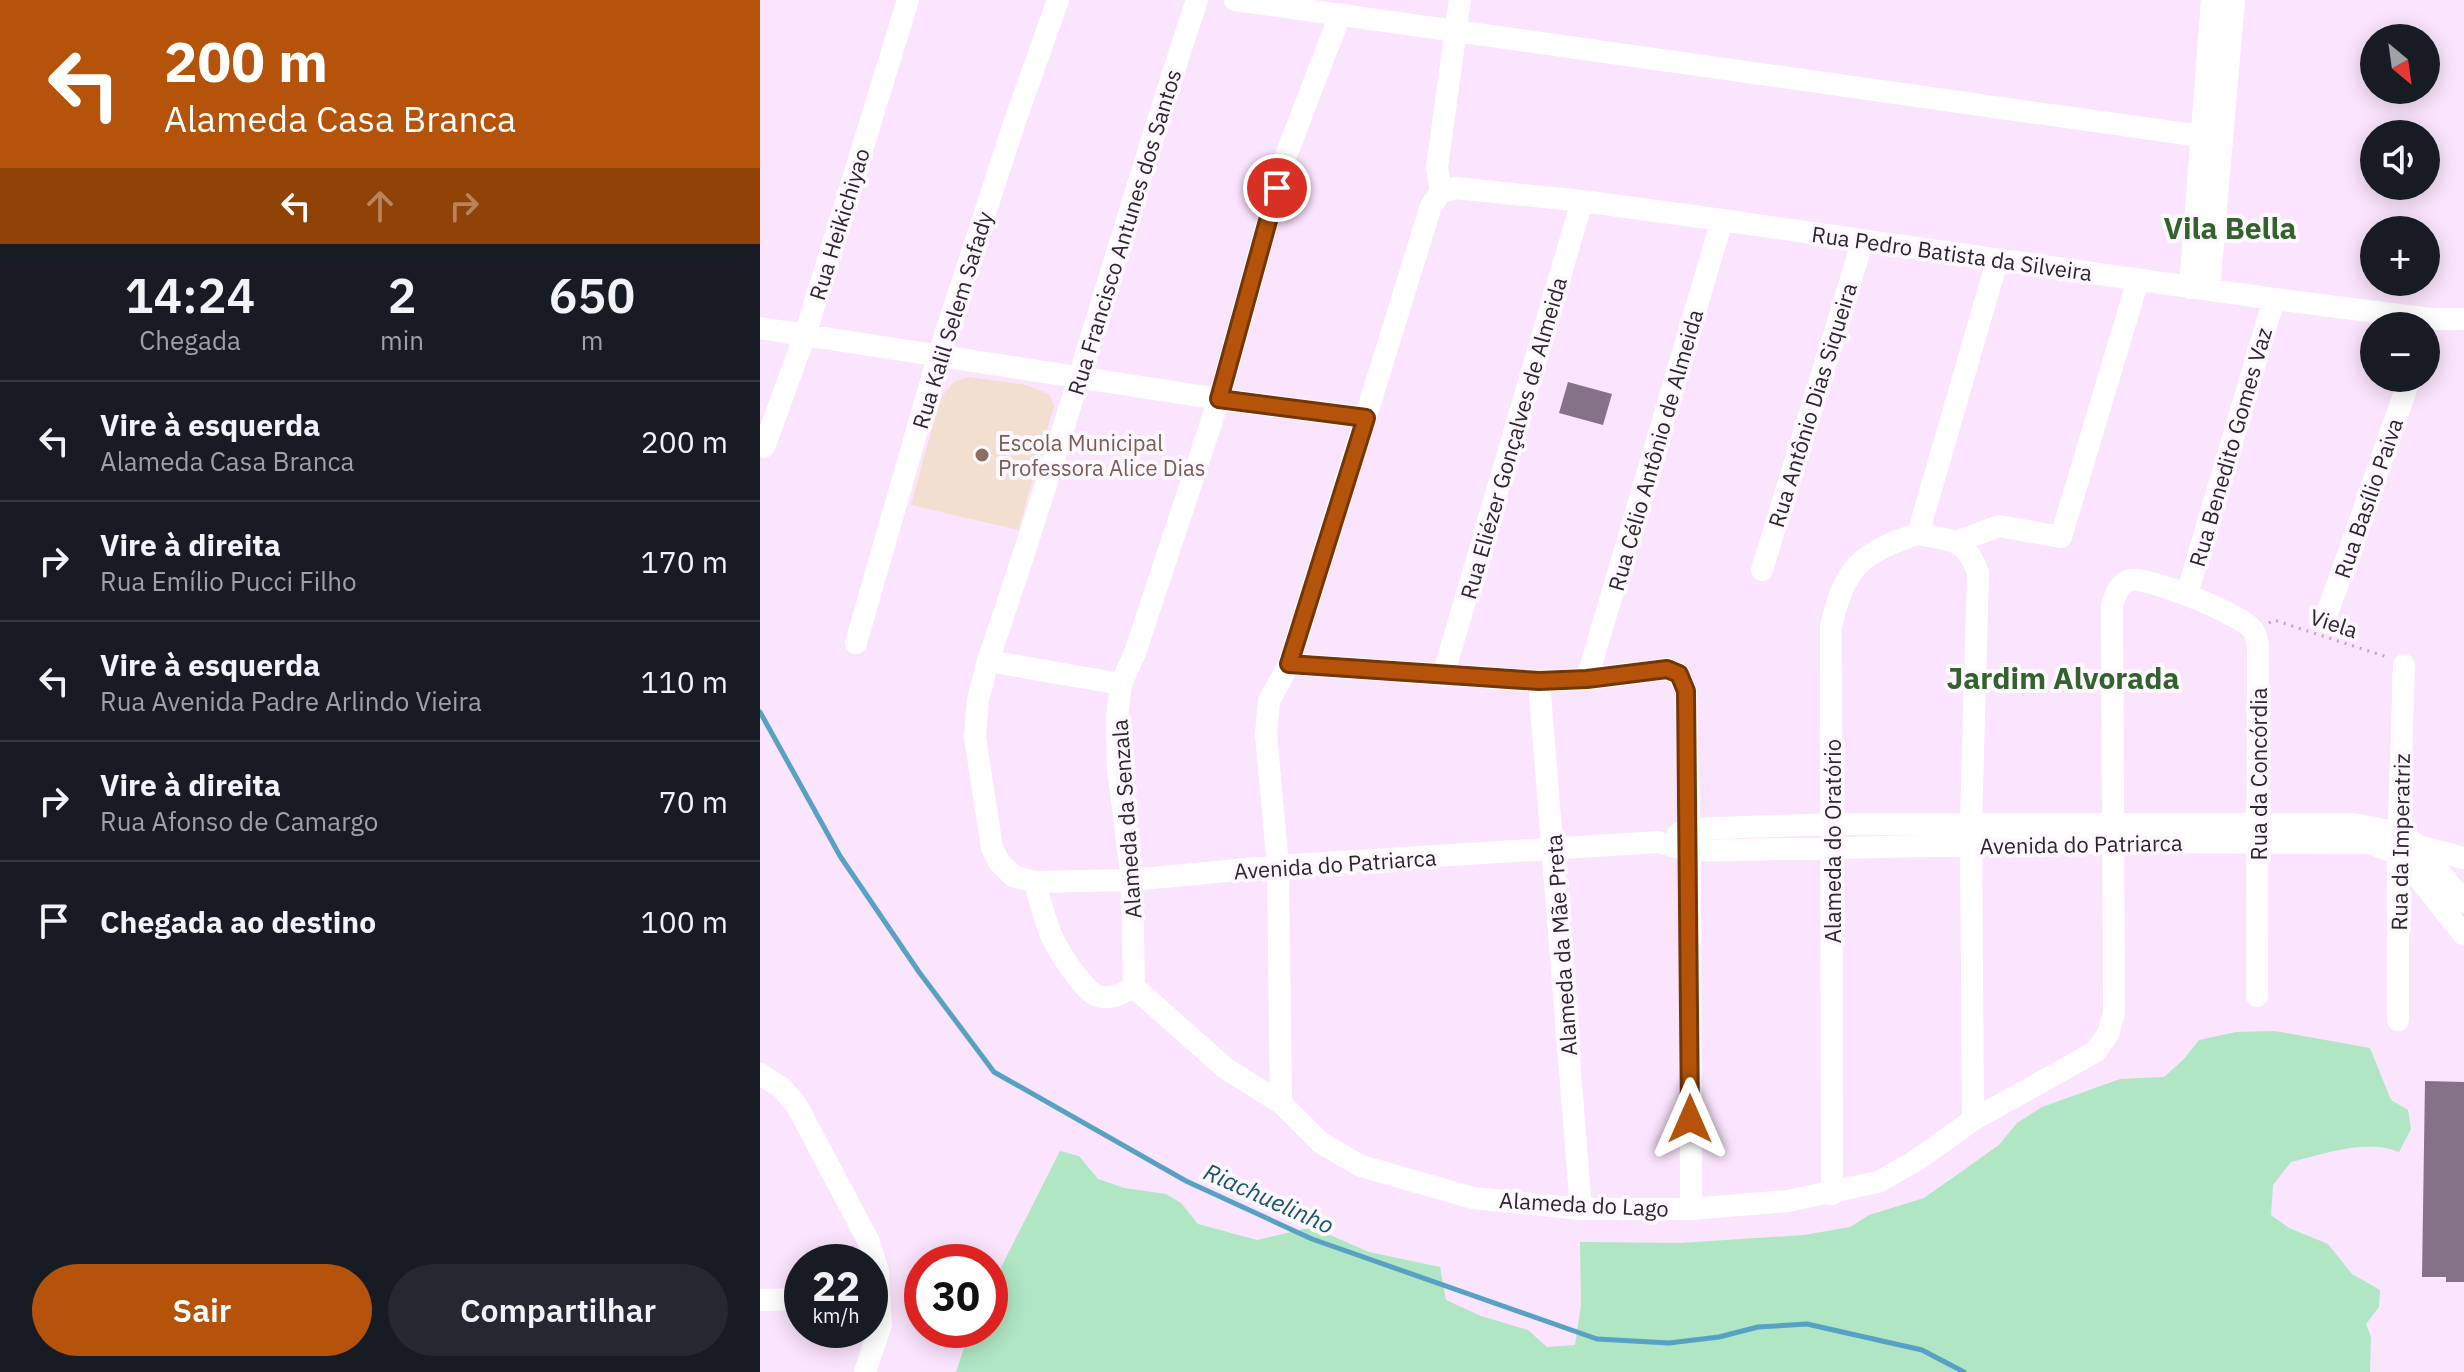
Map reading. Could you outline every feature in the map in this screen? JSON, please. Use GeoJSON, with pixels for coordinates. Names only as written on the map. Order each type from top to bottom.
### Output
{"type":"FeatureCollection","features":[{"type":"Feature","properties":{"kind":"street","name":"Rua Heikichiyao"},"geometry":{"type":"LineString","coordinates":[[764,447],[805,335],[908,0]]}},
{"type":"Feature","properties":{"kind":"street","name":"Rua Kalil Selem Safady"},"geometry":{"type":"LineString","coordinates":[[856,643],[939,354],[1058,0]]}},
{"type":"Feature","properties":{"kind":"street","name":"Rua Francisco Antunes dos Santos"},"geometry":{"type":"LineString","coordinates":[[1013,876],[999,862],[992,848],[975,737],[978,700],[1150,141],[1197,0]]}},
{"type":"Feature","properties":{"kind":"street"},"geometry":{"type":"LineString","coordinates":[[1235,0],[2212,138]]}},
{"type":"Feature","properties":{"kind":"street"},"geometry":{"type":"LineString","coordinates":[[1281,1103],[1278,866],[1266,734],[1269,701],[1289,664],[1431,206],[1441,192],[1437,167],[1460,0]]}},
{"type":"Feature","properties":{"kind":"street"},"geometry":{"type":"LineString","coordinates":[[2199,289],[2212,138],[2218,1]]}},
{"type":"Feature","properties":{"kind":"street","name":"Alameda da Senzala"},"geometry":{"type":"LineString","coordinates":[[1134,987],[1132,880],[1118,768],[1117,717],[1121,684],[1135,653],[1219,399],[1285,158],[1340,15]]}},
{"type":"Feature","properties":{"kind":"street","name":"Rua Pedro Batista da Silveira"},"geometry":{"type":"LineString","coordinates":[[1441,192],[1456,188],[1582,201],[2274,299],[2360,314]]}},
{"type":"Feature","properties":{"kind":"street","name":"Rua Eliézer Gonçalves de Almeida"},"geometry":{"type":"LineString","coordinates":[[1443,676],[1582,201]]}},
{"type":"Feature","properties":{"kind":"street","name":"Rua Célio Antônio de Almeida"},"geometry":{"type":"LineString","coordinates":[[1587,679],[1722,220]]}},
{"type":"Feature","properties":{"kind":"street","name":"Rua Antônio Dias Siqueira"},"geometry":{"type":"LineString","coordinates":[[1762,570],[1863,240]]}},
{"type":"Feature","properties":{"kind":"street"},"geometry":{"type":"LineString","coordinates":[[1973,1120],[1971,834],[1978,573],[1971,553],[1956,542],[1918,534],[1997,261]]}},
{"type":"Feature","properties":{"kind":"street"},"geometry":{"type":"LineString","coordinates":[[1956,542],[1999,526],[2061,537],[2138,280]]}},
{"type":"Feature","properties":{"kind":"street","name":"Rua Benedito Gomes Vaz"},"geometry":{"type":"LineString","coordinates":[[2187,594],[2274,299]]}},
{"type":"Feature","properties":{"kind":"street","name":"Rua Pedro Batista da Silveira"},"geometry":{"type":"LineString","coordinates":[[2440,324],[2464,319]]}},
{"type":"Feature","properties":{"kind":"street"},"geometry":{"type":"LineString","coordinates":[[760,328],[1219,399],[1366,418]]}},
{"type":"Feature","properties":{"kind":"street","name":"Rua Basílio Paiva"},"geometry":{"type":"LineString","coordinates":[[2326,617],[2405,392]]}},
{"type":"Feature","properties":{"kind":"street","name":"Alameda do Oratório"},"geometry":{"type":"LineString","coordinates":[[1832,1194],[1831,627],[1838,594],[1859,562],[1888,543],[1918,534]]}},
{"type":"Feature","properties":{"kind":"street"},"geometry":{"type":"LineString","coordinates":[[2114,833],[2112,605],[2120,587],[2136,579],[2187,594],[2244,621],[2254,630]]}},
{"type":"Feature","properties":{"kind":"street","name":"Rua da Concórdia"},"geometry":{"type":"LineString","coordinates":[[2254,630],[2258,646],[2257,996]]}},
{"type":"Feature","properties":{"kind":"street"},"geometry":{"type":"LineString","coordinates":[[988,661],[1121,684]]}},
{"type":"Feature","properties":{"kind":"street"},"geometry":{"type":"LineString","coordinates":[[1289,664],[1539,681],[1587,679],[1667,669],[1679,674],[1686,691],[1690,840],[1691,1209]]}},
{"type":"Feature","properties":{"kind":"street","name":"Rua da Imperatriz"},"geometry":{"type":"LineString","coordinates":[[2398,1020],[2405,848],[2404,665]]}},
{"type":"Feature","properties":{"kind":"street","name":"Alameda da Mãe Preta"},"geometry":{"type":"LineString","coordinates":[[1539,681],[1581,1209]]}},
{"type":"Feature","properties":{"kind":"street","name":"Alameda do Lago"},"geometry":{"type":"LineString","coordinates":[[1134,987],[1225,1068],[1281,1103],[1321,1143],[1361,1166],[1473,1198],[1581,1209],[1691,1209],[1788,1201],[1878,1182],[1917,1160],[1973,1120],[2095,1052],[2108,1034],[2114,1013],[2114,833]]}},
{"type":"Feature","properties":{"kind":"street","name":"Avenida do Patriarca"},"geometry":{"type":"LineString","coordinates":[[1013,876],[1035,882],[1132,880],[1278,866],[1554,848],[1832,835],[2258,833],[2370,843],[2464,858]]}},
{"type":"Feature","properties":{"kind":"street"},"geometry":{"type":"LineString","coordinates":[[2405,848],[2464,902]]}},
{"type":"Feature","properties":{"kind":"street"},"geometry":{"type":"LineString","coordinates":[[2405,848],[2464,935]]}},
{"type":"Feature","properties":{"kind":"street"},"geometry":{"type":"LineString","coordinates":[[1035,882],[1049,934],[1060,956],[1087,989],[1098,996],[1115,997],[1134,987]]}},
{"type":"Feature","properties":{"kind":"street"},"geometry":{"type":"LineString","coordinates":[[760,1074],[782,1088],[797,1106],[869,1244]]}},
{"type":"Feature","properties":{"kind":"street"},"geometry":{"type":"LineString","coordinates":[[760,1300],[784,1299]]}},
{"type":"Feature","properties":{"kind":"street"},"geometry":{"type":"LineString","coordinates":[[865,1372],[873,1348]]}},
{"type":"Feature","properties":{"kind":"path","name":"Viela"},"geometry":{"type":"LineString","coordinates":[[2254,630],[2274,620],[2404,665]]}},
{"type":"Feature","properties":{"kind":"shaded area","name":"Escola Municipal Professora Alice Dias"},"geometry":{"type":"Polygon","coordinates":[[[969,377],[1026,385],[1049,394],[1054,406],[1018,530],[911,505],[940,399],[954,382],[969,377]]]}},
{"type":"Feature","properties":{"kind":"green space"},"geometry":{"type":"Polygon","coordinates":[[[2275,1031],[2370,1048],[2391,1100],[2408,1110],[2411,1129],[2399,1152],[2387,1148],[2359,1147],[2317,1155],[2291,1162],[2273,1185],[2271,1215],[2289,1228],[2328,1244],[2352,1274],[2380,1290],[2379,1307],[2366,1324],[2371,1337],[2370,1372],[956,1372],[964,1348],[1008,1348],[1008,1254],[1060,1151],[1079,1156],[1098,1179],[1124,1188],[1166,1194],[1181,1203],[1198,1224],[1257,1240],[1312,1227],[1369,1252],[1440,1267],[1446,1300],[1481,1316],[1528,1330],[1547,1347],[1575,1345],[1581,1305],[1580,1242],[1680,1243],[1804,1235],[1850,1227],[1869,1215],[1924,1198],[1999,1145],[2017,1123],[2042,1107],[2120,1079],[2164,1077],[2199,1040],[2236,1032],[2275,1031]]]}},
{"type":"Feature","properties":{"kind":"building"},"geometry":{"type":"Polygon","coordinates":[[[1568,382],[1612,394],[1603,425],[1559,413],[1568,382]]]}},
{"type":"Feature","properties":{"kind":"building"},"geometry":{"type":"Polygon","coordinates":[[[2425,1081],[2464,1082],[2464,1282],[2446,1282],[2446,1277],[2422,1277],[2425,1081]]]}},
{"type":"Feature","properties":{"kind":"waterway","name":"Riachuelinho"},"geometry":{"type":"LineString","coordinates":[[760,712],[840,856],[919,972],[994,1072],[1186,1181],[1312,1239],[1597,1339],[1669,1343],[1719,1337],[1758,1327],[1807,1324],[1922,1350],[1964,1372]]}},
{"type":"Feature","properties":{"kind":"place","name":"Escola Municipal Professora Alice Dias"},"geometry":{"type":"Point","coordinates":[982,455]}},
{"type":"Feature","properties":{"kind":"district","name":"Vila Bella"},"geometry":{"type":"Point","coordinates":[2230,227]}},
{"type":"Feature","properties":{"kind":"district","name":"Jardim Alvorada"},"geometry":{"type":"Point","coordinates":[2063,677]}},
{"type":"Feature","properties":{"kind":"route"},"geometry":{"type":"LineString","coordinates":[[1277,188],[1219,399],[1366,418],[1289,664],[1539,681],[1587,679],[1667,669],[1679,674],[1686,691],[1690,851],[1690,1119]]}}]}
